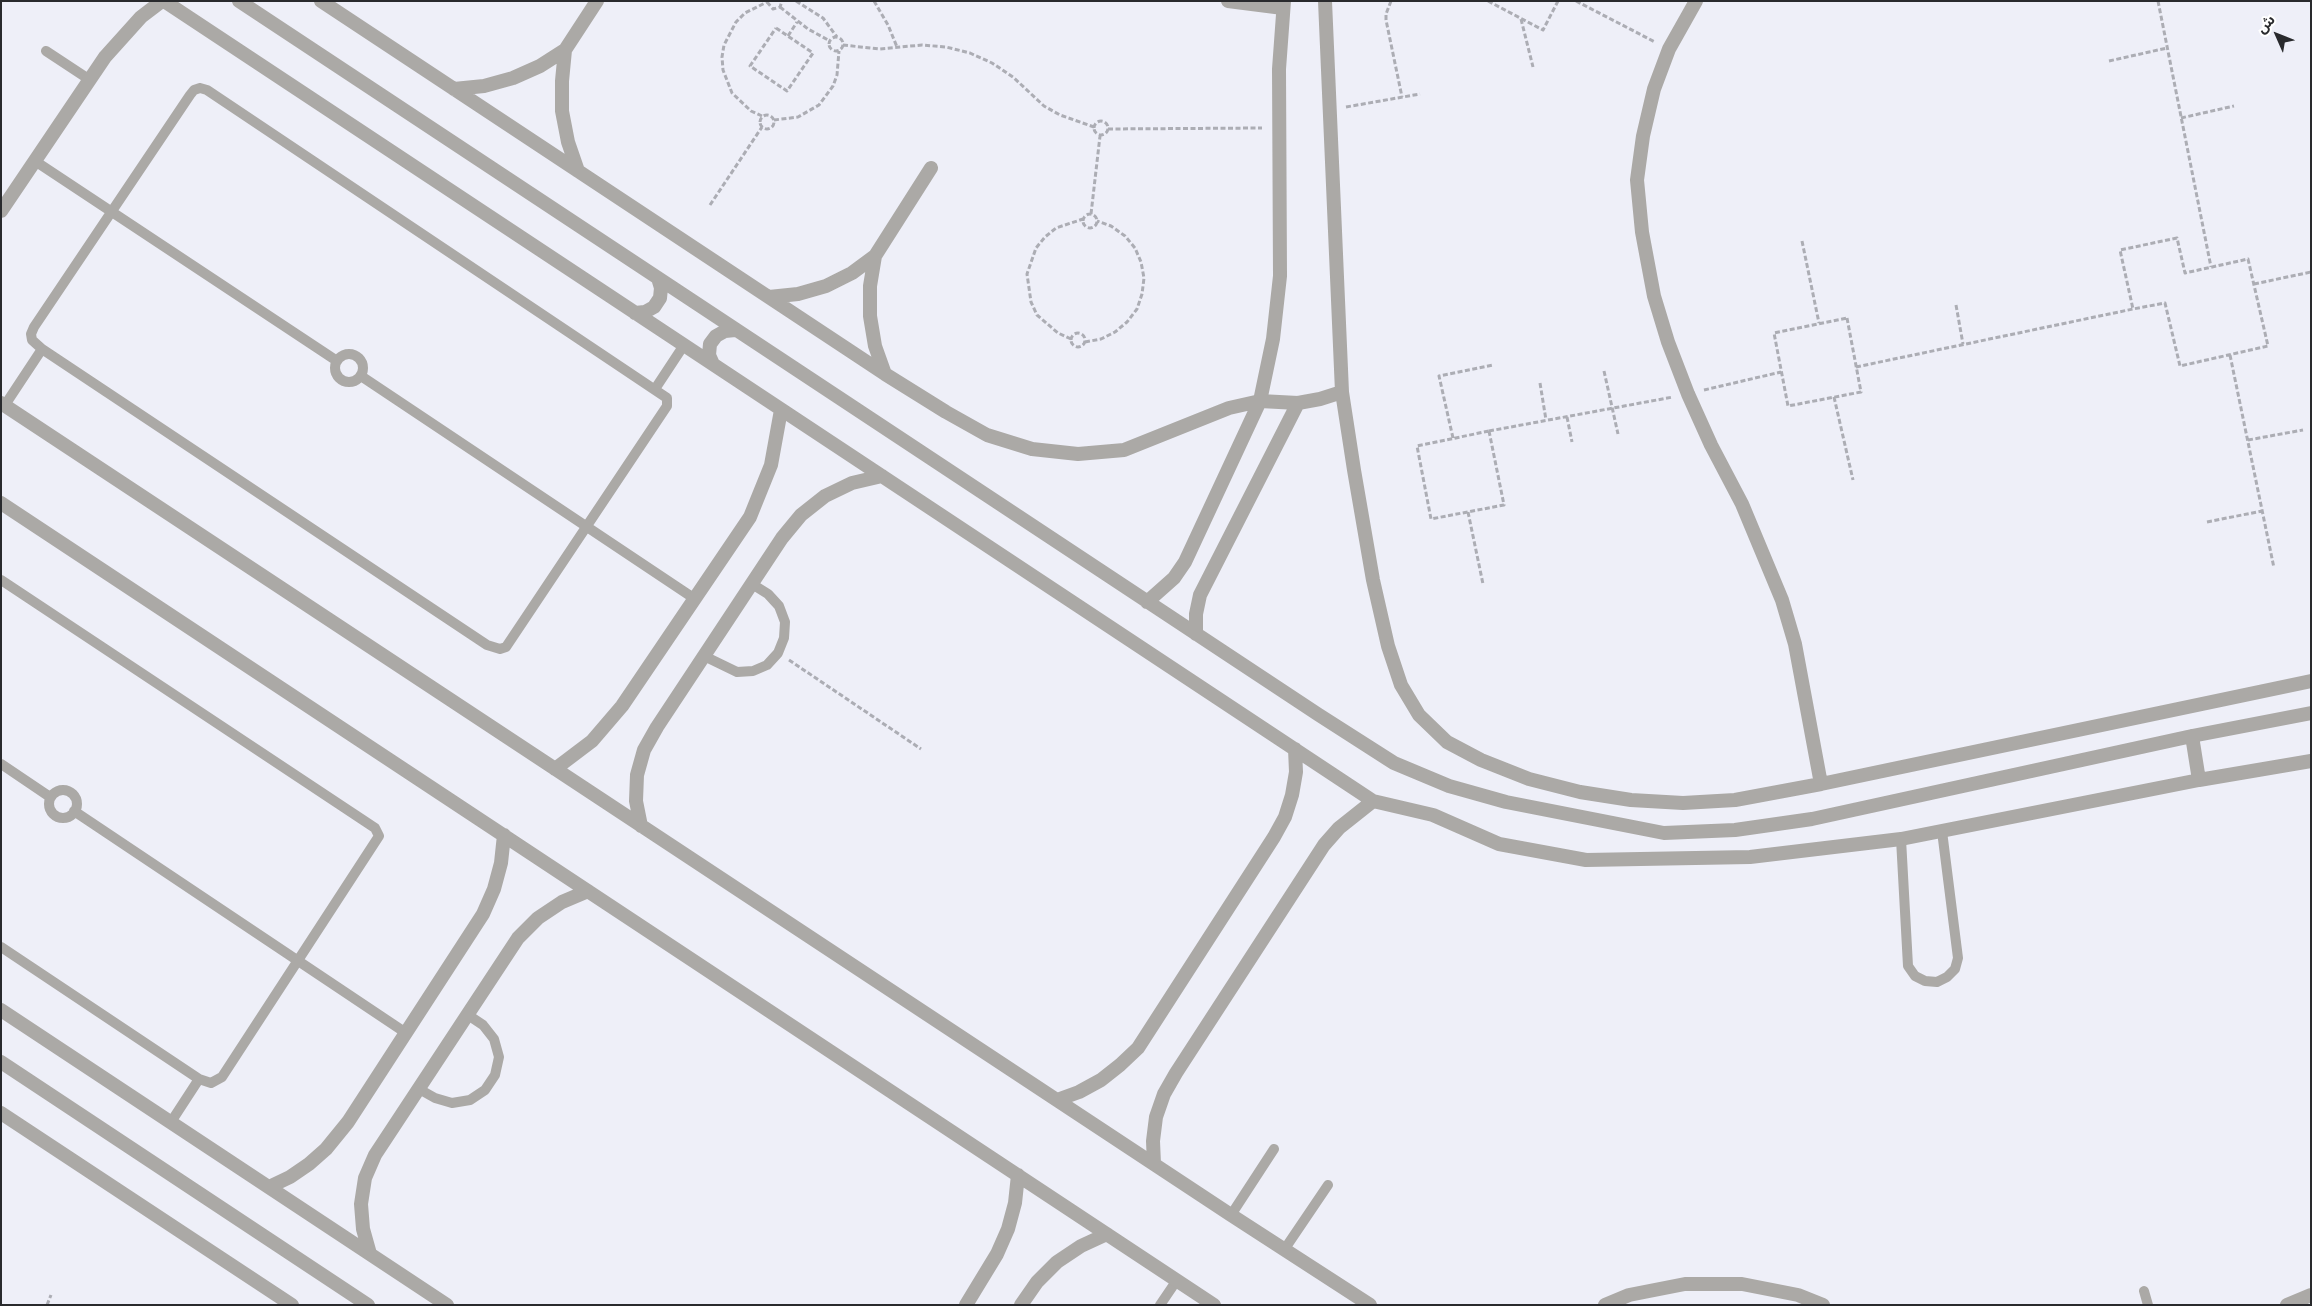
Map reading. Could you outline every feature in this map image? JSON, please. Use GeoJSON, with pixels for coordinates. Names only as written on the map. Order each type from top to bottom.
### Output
{"type":"FeatureCollection","features":[{"type":"Feature","properties":{"kind":"street"},"geometry":{"type":"LineString","coordinates":[[1,211],[122,36],[163,1],[1374,800],[1433,816],[1499,844],[1586,860],[1750,857],[1901,839],[2199,780],[2311,761]]}},
{"type":"Feature","properties":{"kind":"street"},"geometry":{"type":"LineString","coordinates":[[239,1],[1147,602],[1394,763],[1449,786],[1506,802],[1664,833],[1735,830],[1812,818],[2192,736],[2311,713]]}},
{"type":"Feature","properties":{"kind":"street"},"geometry":{"type":"LineString","coordinates":[[321,1],[885,374],[987,435],[1032,449],[1078,454],[1124,450],[1229,408],[1260,401],[1298,403],[1342,392]]}},
{"type":"Feature","properties":{"kind":"street"},"geometry":{"type":"LineString","coordinates":[[454,89],[484,86],[513,78],[540,66],[565,50],[598,1]]}},
{"type":"Feature","properties":{"kind":"street"},"geometry":{"type":"LineString","coordinates":[[1147,602],[1174,578],[1184,562],[1260,401],[1273,339],[1280,276],[1280,69],[1284,5],[1228,1]]}},
{"type":"Feature","properties":{"kind":"street"},"geometry":{"type":"LineString","coordinates":[[1325,1],[1342,392],[1373,580],[1388,646],[1401,684],[1419,716],[1447,742],[1481,760],[1529,779],[1580,792],[1631,800],[1683,803],[1735,800],[1821,784],[2311,681]]}},
{"type":"Feature","properties":{"kind":"street"},"geometry":{"type":"LineString","coordinates":[[1696,1],[1669,49],[1654,89],[1642,136],[1637,180],[1642,232],[1654,296],[1668,342],[1688,394],[1711,445],[1742,504],[1782,600],[1795,644],[1821,784]]}},
{"type":"Feature","properties":{"kind":"street"},"geometry":{"type":"LineString","coordinates":[[565,50],[562,80],[562,112],[568,142],[578,171]]}},
{"type":"Feature","properties":{"kind":"street"},"geometry":{"type":"LineString","coordinates":[[769,298],[798,294],[826,286],[852,273],[875,256],[931,168]]}},
{"type":"Feature","properties":{"kind":"street"},"geometry":{"type":"LineString","coordinates":[[875,256],[870,286],[870,316],[876,346],[885,374]]}},
{"type":"Feature","properties":{"kind":"street"},"geometry":{"type":"LineString","coordinates":[[635,313],[646,312],[657,302],[661,288],[658,278]]}},
{"type":"Feature","properties":{"kind":"street"},"geometry":{"type":"LineString","coordinates":[[713,364],[709,355],[710,344],[716,336],[725,331],[735,330]]}},
{"type":"Feature","properties":{"kind":"street"},"geometry":{"type":"LineString","coordinates":[[1196,634],[1196,614],[1200,595],[1298,403]]}},
{"type":"Feature","properties":{"kind":"street"},"geometry":{"type":"LineString","coordinates":[[3,404],[1370,1305]]}},
{"type":"Feature","properties":{"kind":"street"},"geometry":{"type":"LineString","coordinates":[[555,769],[592,741],[608,724],[750,517],[771,465],[781,410]]}},
{"type":"Feature","properties":{"kind":"street"},"geometry":{"type":"LineString","coordinates":[[641,826],[636,801],[637,775],[644,750],[657,727],[782,538],[801,514],[825,496],[852,483],[882,476]]}},
{"type":"Feature","properties":{"kind":"street"},"geometry":{"type":"LineString","coordinates":[[1,503],[1214,1305]]}},
{"type":"Feature","properties":{"kind":"street"},"geometry":{"type":"LineString","coordinates":[[2192,736],[2199,780]]}},
{"type":"Feature","properties":{"kind":"street"},"geometry":{"type":"LineString","coordinates":[[1057,1100],[1079,1092],[1101,1080],[1138,1048],[1285,817],[1293,787],[1295,749]]}},
{"type":"Feature","properties":{"kind":"street"},"geometry":{"type":"LineString","coordinates":[[1154,1164],[1153,1141],[1156,1117],[1164,1094],[1176,1073],[1324,845],[1355,813],[1374,800]]}},
{"type":"Feature","properties":{"kind":"street"},"geometry":{"type":"LineString","coordinates":[[270,1187],[290,1177],[326,1149],[342,1131],[483,914],[494,889],[501,863],[504,835]]}},
{"type":"Feature","properties":{"kind":"street"},"geometry":{"type":"LineString","coordinates":[[370,1254],[363,1229],[361,1204],[365,1178],[375,1155],[518,938],[538,918],[562,902],[588,891]]}},
{"type":"Feature","properties":{"kind":"street"},"geometry":{"type":"LineString","coordinates":[[1,1010],[447,1305]]}},
{"type":"Feature","properties":{"kind":"street"},"geometry":{"type":"LineString","coordinates":[[1,1062],[368,1305]]}},
{"type":"Feature","properties":{"kind":"street"},"geometry":{"type":"LineString","coordinates":[[1,1112],[292,1305]]}},
{"type":"Feature","properties":{"kind":"street"},"geometry":{"type":"LineString","coordinates":[[966,1305],[997,1254],[1008,1229],[1015,1202],[1018,1175]]}},
{"type":"Feature","properties":{"kind":"street"},"geometry":{"type":"LineString","coordinates":[[1021,1305],[1037,1282],[1057,1262],[1081,1246],[1107,1234]]}},
{"type":"Feature","properties":{"kind":"street"},"geometry":{"type":"LineString","coordinates":[[1605,1305],[1629,1295],[1685,1284],[1742,1284],[1798,1295],[1823,1305]]}},
{"type":"Feature","properties":{"kind":"street"},"geometry":{"type":"LineString","coordinates":[[2287,1305],[2311,1296]]}},
{"type":"Feature","properties":{"kind":"lane"},"geometry":{"type":"LineString","coordinates":[[46,51],[90,80]]}},
{"type":"Feature","properties":{"kind":"lane"},"geometry":{"type":"LineString","coordinates":[[200,88],[207,90],[656,389],[667,398],[667,406],[510,643],[500,649],[493,648],[42,349],[32,340],[34,327],[190,95],[194,90],[200,88]]}},
{"type":"Feature","properties":{"kind":"lane"},"geometry":{"type":"LineString","coordinates":[[35,161],[337,361]]}},
{"type":"Feature","properties":{"kind":"lane"},"geometry":{"type":"LineString","coordinates":[[656,389],[684,345]]}},
{"type":"Feature","properties":{"kind":"lane"},"geometry":{"type":"LineString","coordinates":[[3,404],[42,349]]}},
{"type":"Feature","properties":{"kind":"lane"},"geometry":{"type":"LineString","coordinates":[[350,354],[356,356],[362,361],[363,369],[361,376],[356,381],[348,382],[342,380],[337,375],[335,368],[337,361],[342,356],[350,354]]}},
{"type":"Feature","properties":{"kind":"lane"},"geometry":{"type":"LineString","coordinates":[[361,376],[695,599]]}},
{"type":"Feature","properties":{"kind":"lane"},"geometry":{"type":"LineString","coordinates":[[1,580],[378,832],[378,840],[222,1077],[211,1083],[199,1079],[1,948]]}},
{"type":"Feature","properties":{"kind":"lane"},"geometry":{"type":"LineString","coordinates":[[704,656],[737,672],[753,671],[767,665],[778,653],[784,638],[785,622],[779,606],[768,594],[752,584]]}},
{"type":"Feature","properties":{"kind":"lane"},"geometry":{"type":"LineString","coordinates":[[1,764],[50,797]]}},
{"type":"Feature","properties":{"kind":"lane"},"geometry":{"type":"LineString","coordinates":[[56,791],[70,792],[75,797],[77,804],[74,811],[69,816],[62,818],[55,816],[50,810],[48,803],[50,797],[56,791]]}},
{"type":"Feature","properties":{"kind":"lane"},"geometry":{"type":"LineString","coordinates":[[74,811],[406,1033]]}},
{"type":"Feature","properties":{"kind":"lane"},"geometry":{"type":"LineString","coordinates":[[1901,839],[1908,966],[1915,976],[1925,981],[1936,982],[1947,978],[1955,969],[1958,958],[1942,831]]}},
{"type":"Feature","properties":{"kind":"lane"},"geometry":{"type":"LineString","coordinates":[[419,1089],[435,1098],[452,1103],[470,1100],[485,1090],[495,1075],[499,1057],[494,1039],[483,1025],[468,1015]]}},
{"type":"Feature","properties":{"kind":"lane"},"geometry":{"type":"LineString","coordinates":[[171,1122],[199,1079]]}},
{"type":"Feature","properties":{"kind":"lane"},"geometry":{"type":"LineString","coordinates":[[1231,1215],[1274,1149]]}},
{"type":"Feature","properties":{"kind":"lane"},"geometry":{"type":"LineString","coordinates":[[1284,1250],[1328,1185]]}},
{"type":"Feature","properties":{"kind":"lane"},"geometry":{"type":"LineString","coordinates":[[1160,1305],[1177,1280]]}},
{"type":"Feature","properties":{"kind":"lane"},"geometry":{"type":"LineString","coordinates":[[2144,1292],[2148,1305]]}},
{"type":"Feature","properties":{"kind":"path"},"geometry":{"type":"LineString","coordinates":[[774,120],[769,115],[762,116],[751,111],[732,93],[724,76],[722,57],[726,39],[736,22],[750,10],[767,1],[773,9],[780,7]]}},
{"type":"Feature","properties":{"kind":"path"},"geometry":{"type":"LineString","coordinates":[[780,7],[782,1]]}},
{"type":"Feature","properties":{"kind":"path"},"geometry":{"type":"LineString","coordinates":[[796,1],[823,18],[843,42],[843,45]]}},
{"type":"Feature","properties":{"kind":"path"},"geometry":{"type":"LineString","coordinates":[[874,1],[888,24],[897,47]]}},
{"type":"Feature","properties":{"kind":"path"},"geometry":{"type":"LineString","coordinates":[[1391,1],[1386,14],[1386,20],[1402,97]]}},
{"type":"Feature","properties":{"kind":"path"},"geometry":{"type":"LineString","coordinates":[[1488,1],[1543,30],[1558,1]]}},
{"type":"Feature","properties":{"kind":"path"},"geometry":{"type":"LineString","coordinates":[[1576,1],[1669,49]]}},
{"type":"Feature","properties":{"kind":"path"},"geometry":{"type":"LineString","coordinates":[[2158,1],[2211,267]]}},
{"type":"Feature","properties":{"kind":"path"},"geometry":{"type":"LineString","coordinates":[[780,7],[797,22],[830,41]]}},
{"type":"Feature","properties":{"kind":"path"},"geometry":{"type":"LineString","coordinates":[[1521,18],[1533,67]]}},
{"type":"Feature","properties":{"kind":"path"},"geometry":{"type":"LineString","coordinates":[[788,36],[797,22]]}},
{"type":"Feature","properties":{"kind":"path"},"geometry":{"type":"LineString","coordinates":[[776,28],[788,36],[813,53],[787,91],[750,66],[776,28]]}},
{"type":"Feature","properties":{"kind":"path"},"geometry":{"type":"LineString","coordinates":[[830,41],[837,37]]}},
{"type":"Feature","properties":{"kind":"path"},"geometry":{"type":"LineString","coordinates":[[830,41],[830,48],[838,51]]}},
{"type":"Feature","properties":{"kind":"path"},"geometry":{"type":"LineString","coordinates":[[843,45],[861,49],[922,45],[946,47],[970,53],[1013,77],[1044,106],[1060,115],[1094,127]]}},
{"type":"Feature","properties":{"kind":"path"},"geometry":{"type":"LineString","coordinates":[[774,120],[798,117],[809,112],[823,100],[833,86],[837,74],[838,51],[843,45]]}},
{"type":"Feature","properties":{"kind":"path"},"geometry":{"type":"LineString","coordinates":[[2109,62],[2167,48]]}},
{"type":"Feature","properties":{"kind":"path"},"geometry":{"type":"LineString","coordinates":[[1329,110],[1420,94]]}},
{"type":"Feature","properties":{"kind":"path"},"geometry":{"type":"LineString","coordinates":[[2181,118],[2234,106]]}},
{"type":"Feature","properties":{"kind":"path"},"geometry":{"type":"LineString","coordinates":[[710,205],[762,127],[760,124],[762,116]]}},
{"type":"Feature","properties":{"kind":"path"},"geometry":{"type":"LineString","coordinates":[[762,127],[769,129],[773,127],[774,120]]}},
{"type":"Feature","properties":{"kind":"path"},"geometry":{"type":"LineString","coordinates":[[1094,127],[1102,121],[1108,129]]}},
{"type":"Feature","properties":{"kind":"path"},"geometry":{"type":"LineString","coordinates":[[1094,127],[1095,133],[1100,136]]}},
{"type":"Feature","properties":{"kind":"path"},"geometry":{"type":"LineString","coordinates":[[1108,129],[1280,128]]}},
{"type":"Feature","properties":{"kind":"path"},"geometry":{"type":"LineString","coordinates":[[1100,136],[1107,132],[1108,129]]}},
{"type":"Feature","properties":{"kind":"path"},"geometry":{"type":"LineString","coordinates":[[1091,214],[1056,228],[1045,237],[1036,248],[1027,274],[1031,302],[1037,314],[1058,334],[1071,339],[1071,343],[1079,347],[1085,342],[1101,339],[1115,332],[1128,322],[1137,309],[1143,286],[1141,262],[1135,248],[1112,226],[1097,221],[1091,214],[1100,136]]}},
{"type":"Feature","properties":{"kind":"path"},"geometry":{"type":"LineString","coordinates":[[1082,219],[1083,224],[1089,228],[1096,225],[1097,221]]}},
{"type":"Feature","properties":{"kind":"path"},"geometry":{"type":"LineString","coordinates":[[1856,366],[2165,303],[2180,366],[2268,346],[2248,259],[2185,273],[2177,238],[2120,250],[2133,309]]}},
{"type":"Feature","properties":{"kind":"path"},"geometry":{"type":"LineString","coordinates":[[1802,241],[1819,324]]}},
{"type":"Feature","properties":{"kind":"path"},"geometry":{"type":"LineString","coordinates":[[2254,284],[2311,272]]}},
{"type":"Feature","properties":{"kind":"path"},"geometry":{"type":"LineString","coordinates":[[1956,304],[1963,344]]}},
{"type":"Feature","properties":{"kind":"path"},"geometry":{"type":"LineString","coordinates":[[1847,318],[1856,366],[1861,392],[1788,406],[1774,333],[1847,318]]}},
{"type":"Feature","properties":{"kind":"path"},"geometry":{"type":"LineString","coordinates":[[1071,339],[1077,333],[1082,334],[1085,342]]}},
{"type":"Feature","properties":{"kind":"path"},"geometry":{"type":"LineString","coordinates":[[2230,354],[2274,568]]}},
{"type":"Feature","properties":{"kind":"path"},"geometry":{"type":"LineString","coordinates":[[1453,438],[1439,376],[1493,365]]}},
{"type":"Feature","properties":{"kind":"path"},"geometry":{"type":"LineString","coordinates":[[1604,371],[1618,434]]}},
{"type":"Feature","properties":{"kind":"path"},"geometry":{"type":"LineString","coordinates":[[1489,431],[1504,505],[1431,519],[1417,446],[1453,438],[1489,431],[1546,420],[1688,394],[1781,372]]}},
{"type":"Feature","properties":{"kind":"path"},"geometry":{"type":"LineString","coordinates":[[1540,384],[1546,420]]}},
{"type":"Feature","properties":{"kind":"path"},"geometry":{"type":"LineString","coordinates":[[1834,397],[1852,480]]}},
{"type":"Feature","properties":{"kind":"path"},"geometry":{"type":"LineString","coordinates":[[1566,417],[1572,442]]}},
{"type":"Feature","properties":{"kind":"path"},"geometry":{"type":"LineString","coordinates":[[2248,440],[2303,430]]}},
{"type":"Feature","properties":{"kind":"path"},"geometry":{"type":"LineString","coordinates":[[2207,522],[2262,510]]}},
{"type":"Feature","properties":{"kind":"path"},"geometry":{"type":"LineString","coordinates":[[1468,512],[1483,584]]}},
{"type":"Feature","properties":{"kind":"path"},"geometry":{"type":"LineString","coordinates":[[778,653],[921,749]]}},
{"type":"Feature","properties":{"kind":"path"},"geometry":{"type":"LineString","coordinates":[[47,1305],[51,1295]]}}]}
